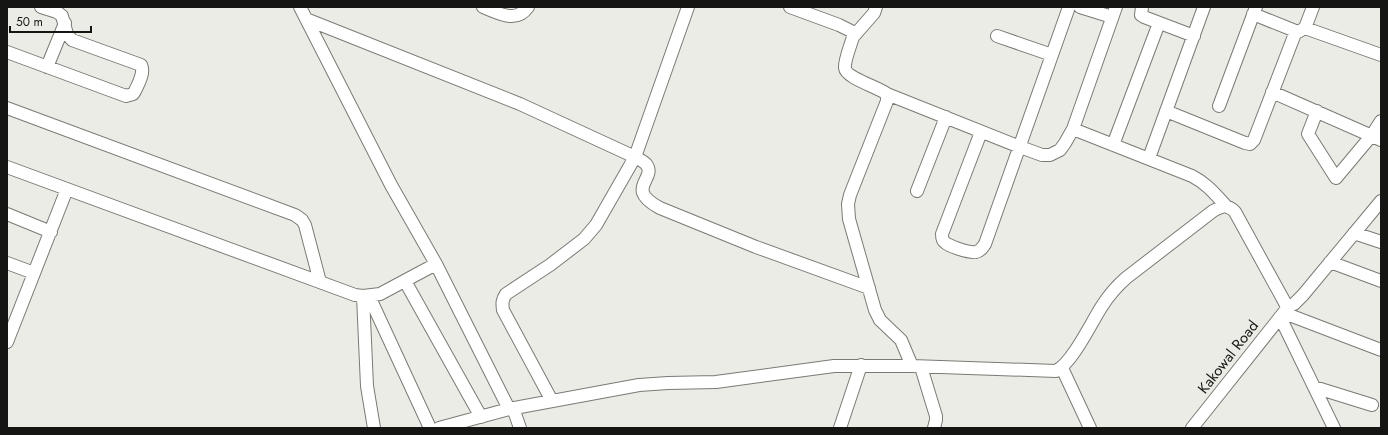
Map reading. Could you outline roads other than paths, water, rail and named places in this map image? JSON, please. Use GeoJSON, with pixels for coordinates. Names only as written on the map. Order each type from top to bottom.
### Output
{"type":"FeatureCollection","features":[{"type":"Feature","properties":{"kind":"street"},"geometry":{"type":"LineString","coordinates":[[7,52],[126,96],[130,96],[135,91],[143,72],[141,66],[72,40],[67,34],[64,18],[60,14],[41,7]]}},
{"type":"Feature","properties":{"kind":"street"},"geometry":{"type":"LineString","coordinates":[[300,7],[391,185],[436,264],[520,428]]}},
{"type":"Feature","properties":{"kind":"street"},"geometry":{"type":"LineString","coordinates":[[483,7],[506,16],[518,16],[525,12],[528,7]]}},
{"type":"Feature","properties":{"kind":"street"},"geometry":{"type":"LineString","coordinates":[[552,401],[503,310],[503,299],[506,294],[550,265],[584,239],[596,225],[635,158],[688,7]]}},
{"type":"Feature","properties":{"kind":"street"},"geometry":{"type":"LineString","coordinates":[[790,7],[847,29],[853,32],[853,37]]}},
{"type":"Feature","properties":{"kind":"street"},"geometry":{"type":"LineString","coordinates":[[876,7],[874,13],[853,37],[844,67],[850,76],[880,89],[887,94],[1042,155],[1050,155],[1060,150],[1073,129],[1114,12],[1080,7]]}},
{"type":"Feature","properties":{"kind":"street"},"geometry":{"type":"LineString","coordinates":[[981,132],[942,234],[942,240],[946,244],[975,252],[981,250],[985,244],[1069,7]]}},
{"type":"Feature","properties":{"kind":"street"},"geometry":{"type":"LineString","coordinates":[[1142,7],[1141,15],[1144,18],[1194,36]]}},
{"type":"Feature","properties":{"kind":"street"},"geometry":{"type":"LineString","coordinates":[[1149,158],[1204,7]]}},
{"type":"Feature","properties":{"kind":"street"},"geometry":{"type":"LineString","coordinates":[[1166,111],[1250,144],[1254,140],[1272,92],[1300,30],[1313,7]]}},
{"type":"Feature","properties":{"kind":"street"},"geometry":{"type":"LineString","coordinates":[[1219,106],[1255,11],[1300,30],[1381,55]]}},
{"type":"Feature","properties":{"kind":"street"},"geometry":{"type":"LineString","coordinates":[[306,19],[520,104],[644,162],[648,168],[648,171],[642,189],[642,194],[650,202],[660,208],[756,247],[869,288]]}},
{"type":"Feature","properties":{"kind":"street"},"geometry":{"type":"LineString","coordinates":[[47,67],[64,23]]}},
{"type":"Feature","properties":{"kind":"street"},"geometry":{"type":"LineString","coordinates":[[1113,145],[1159,23]]}},
{"type":"Feature","properties":{"kind":"street"},"geometry":{"type":"LineString","coordinates":[[997,36],[1052,55]]}},
{"type":"Feature","properties":{"kind":"street"},"geometry":{"type":"LineString","coordinates":[[1272,92],[1376,137]]}},
{"type":"Feature","properties":{"kind":"street"},"geometry":{"type":"LineString","coordinates":[[887,94],[887,101],[850,195],[848,204],[849,219],[873,307],[877,315],[901,340],[917,366],[936,416],[934,428]]}},
{"type":"Feature","properties":{"kind":"street"},"geometry":{"type":"LineString","coordinates":[[7,108],[294,215],[302,220],[305,225],[320,282]]}},
{"type":"Feature","properties":{"kind":"street"},"geometry":{"type":"LineString","coordinates":[[1317,111],[1308,134],[1336,178],[1376,137],[1381,121]]}},
{"type":"Feature","properties":{"kind":"street"},"geometry":{"type":"LineString","coordinates":[[917,191],[946,117]]}},
{"type":"Feature","properties":{"kind":"street"},"geometry":{"type":"LineString","coordinates":[[1073,129],[1149,158],[1200,180],[1226,206],[1235,212],[1286,305],[1285,312],[1314,388],[1334,428]]}},
{"type":"Feature","properties":{"kind":"street"},"geometry":{"type":"LineString","coordinates":[[7,167],[320,282],[366,296],[380,294],[436,264]]}},
{"type":"Feature","properties":{"kind":"street"},"geometry":{"type":"LineString","coordinates":[[7,342],[67,189]]}},
{"type":"Feature","properties":{"kind":"street"},"geometry":{"type":"LineString","coordinates":[[1381,201],[1330,262],[1381,281]]}},
{"type":"Feature","properties":{"kind":"street"},"geometry":{"type":"LineString","coordinates":[[439,428],[511,409],[639,385],[716,382],[834,366],[917,366],[1050,372],[1056,371],[1062,368],[1067,362],[1103,304],[1115,288],[1213,211],[1220,207],[1226,206]]}},
{"type":"Feature","properties":{"kind":"street"},"geometry":{"type":"LineString","coordinates":[[7,214],[51,232]]}},
{"type":"Feature","properties":{"kind":"street"},"geometry":{"type":"LineString","coordinates":[[1354,233],[1381,242]]}},
{"type":"Feature","properties":{"kind":"street","name":"Kakowal Road"},"geometry":{"type":"LineString","coordinates":[[1192,428],[1285,312],[1303,295],[1330,262]]}},
{"type":"Feature","properties":{"kind":"street"},"geometry":{"type":"LineString","coordinates":[[7,263],[34,273]]}},
{"type":"Feature","properties":{"kind":"street"},"geometry":{"type":"LineString","coordinates":[[405,281],[480,417]]}},
{"type":"Feature","properties":{"kind":"street"},"geometry":{"type":"LineString","coordinates":[[366,296],[367,386],[374,428]]}},
{"type":"Feature","properties":{"kind":"street"},"geometry":{"type":"LineString","coordinates":[[366,296],[430,428]]}},
{"type":"Feature","properties":{"kind":"street"},"geometry":{"type":"LineString","coordinates":[[1285,312],[1381,350]]}},
{"type":"Feature","properties":{"kind":"street"},"geometry":{"type":"LineString","coordinates":[[840,428],[861,365]]}},
{"type":"Feature","properties":{"kind":"street"},"geometry":{"type":"LineString","coordinates":[[1062,368],[1090,428]]}},
{"type":"Feature","properties":{"kind":"street"},"geometry":{"type":"LineString","coordinates":[[1314,388],[1372,405]]}}]}
